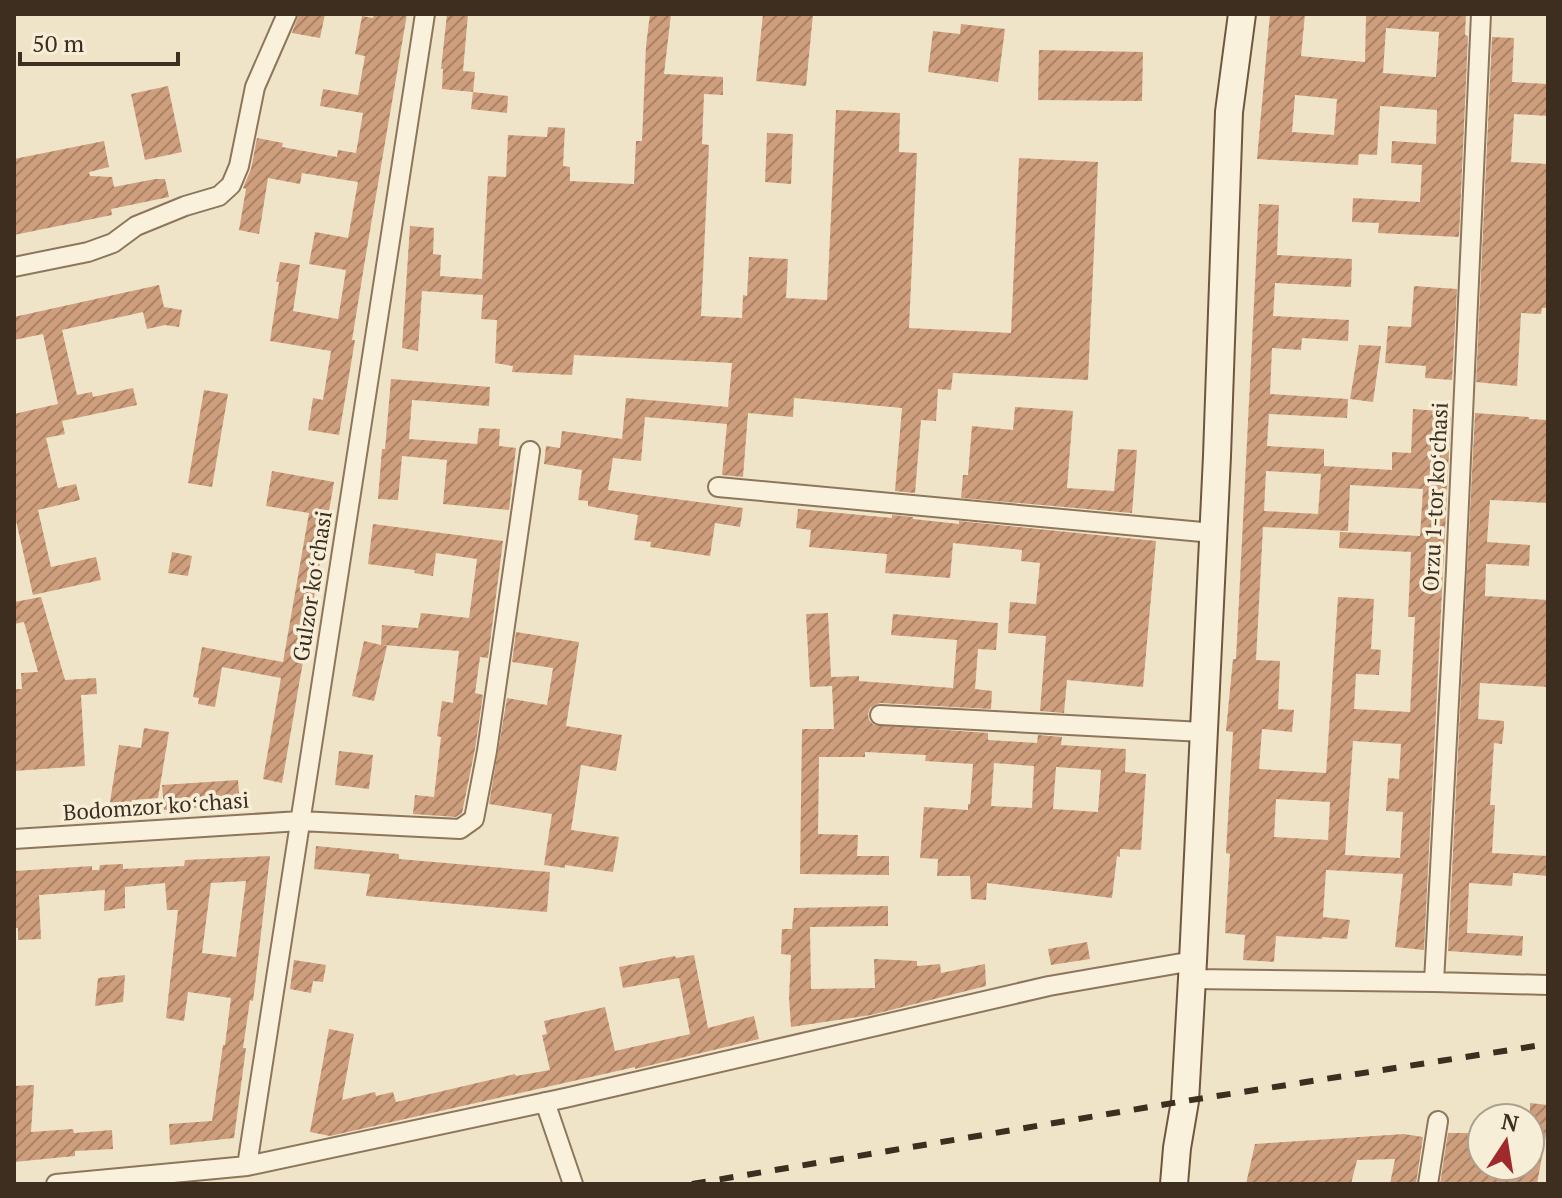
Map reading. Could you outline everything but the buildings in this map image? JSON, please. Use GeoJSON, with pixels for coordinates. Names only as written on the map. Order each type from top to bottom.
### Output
{"type":"FeatureCollection","features":[{"type":"Feature","properties":{"kind":"main road"},"geometry":{"type":"LineString","coordinates":[[1174,1184],[1185,1101],[1192,970],[1229,112],[1242,14]]}},
{"type":"Feature","properties":{"kind":"street"},"geometry":{"type":"LineString","coordinates":[[14,267],[88,252],[113,243],[136,226],[219,196],[231,185],[239,166],[255,87],[287,14]]}},
{"type":"Feature","properties":{"kind":"street","name":"Gulzor koʻchasi"},"geometry":{"type":"LineString","coordinates":[[247,1166],[425,14]]}},
{"type":"Feature","properties":{"kind":"street","name":"Orzu 1-tor koʻchasi"},"geometry":{"type":"LineString","coordinates":[[1434,982],[1481,14]]}},
{"type":"Feature","properties":{"kind":"street","name":"Bodomzor koʻchasi"},"geometry":{"type":"LineString","coordinates":[[14,839],[300,821],[460,829],[474,819],[479,804],[530,451]]}},
{"type":"Feature","properties":{"kind":"street"},"geometry":{"type":"LineString","coordinates":[[718,487],[1213,533]]}},
{"type":"Feature","properties":{"kind":"street"},"geometry":{"type":"LineString","coordinates":[[880,715],[1203,732]]}},
{"type":"Feature","properties":{"kind":"street"},"geometry":{"type":"LineString","coordinates":[[56,1184],[247,1166],[545,1102],[1049,986],[1192,970],[1548,985]]}},
{"type":"Feature","properties":{"kind":"street"},"geometry":{"type":"LineString","coordinates":[[545,1102],[573,1184]]}},
{"type":"Feature","properties":{"kind":"street"},"geometry":{"type":"LineString","coordinates":[[1428,1184],[1438,1121]]}},
{"type":"Feature","properties":{"kind":"railway"},"geometry":{"type":"LineString","coordinates":[[692,1184],[1548,1044]]}}]}
